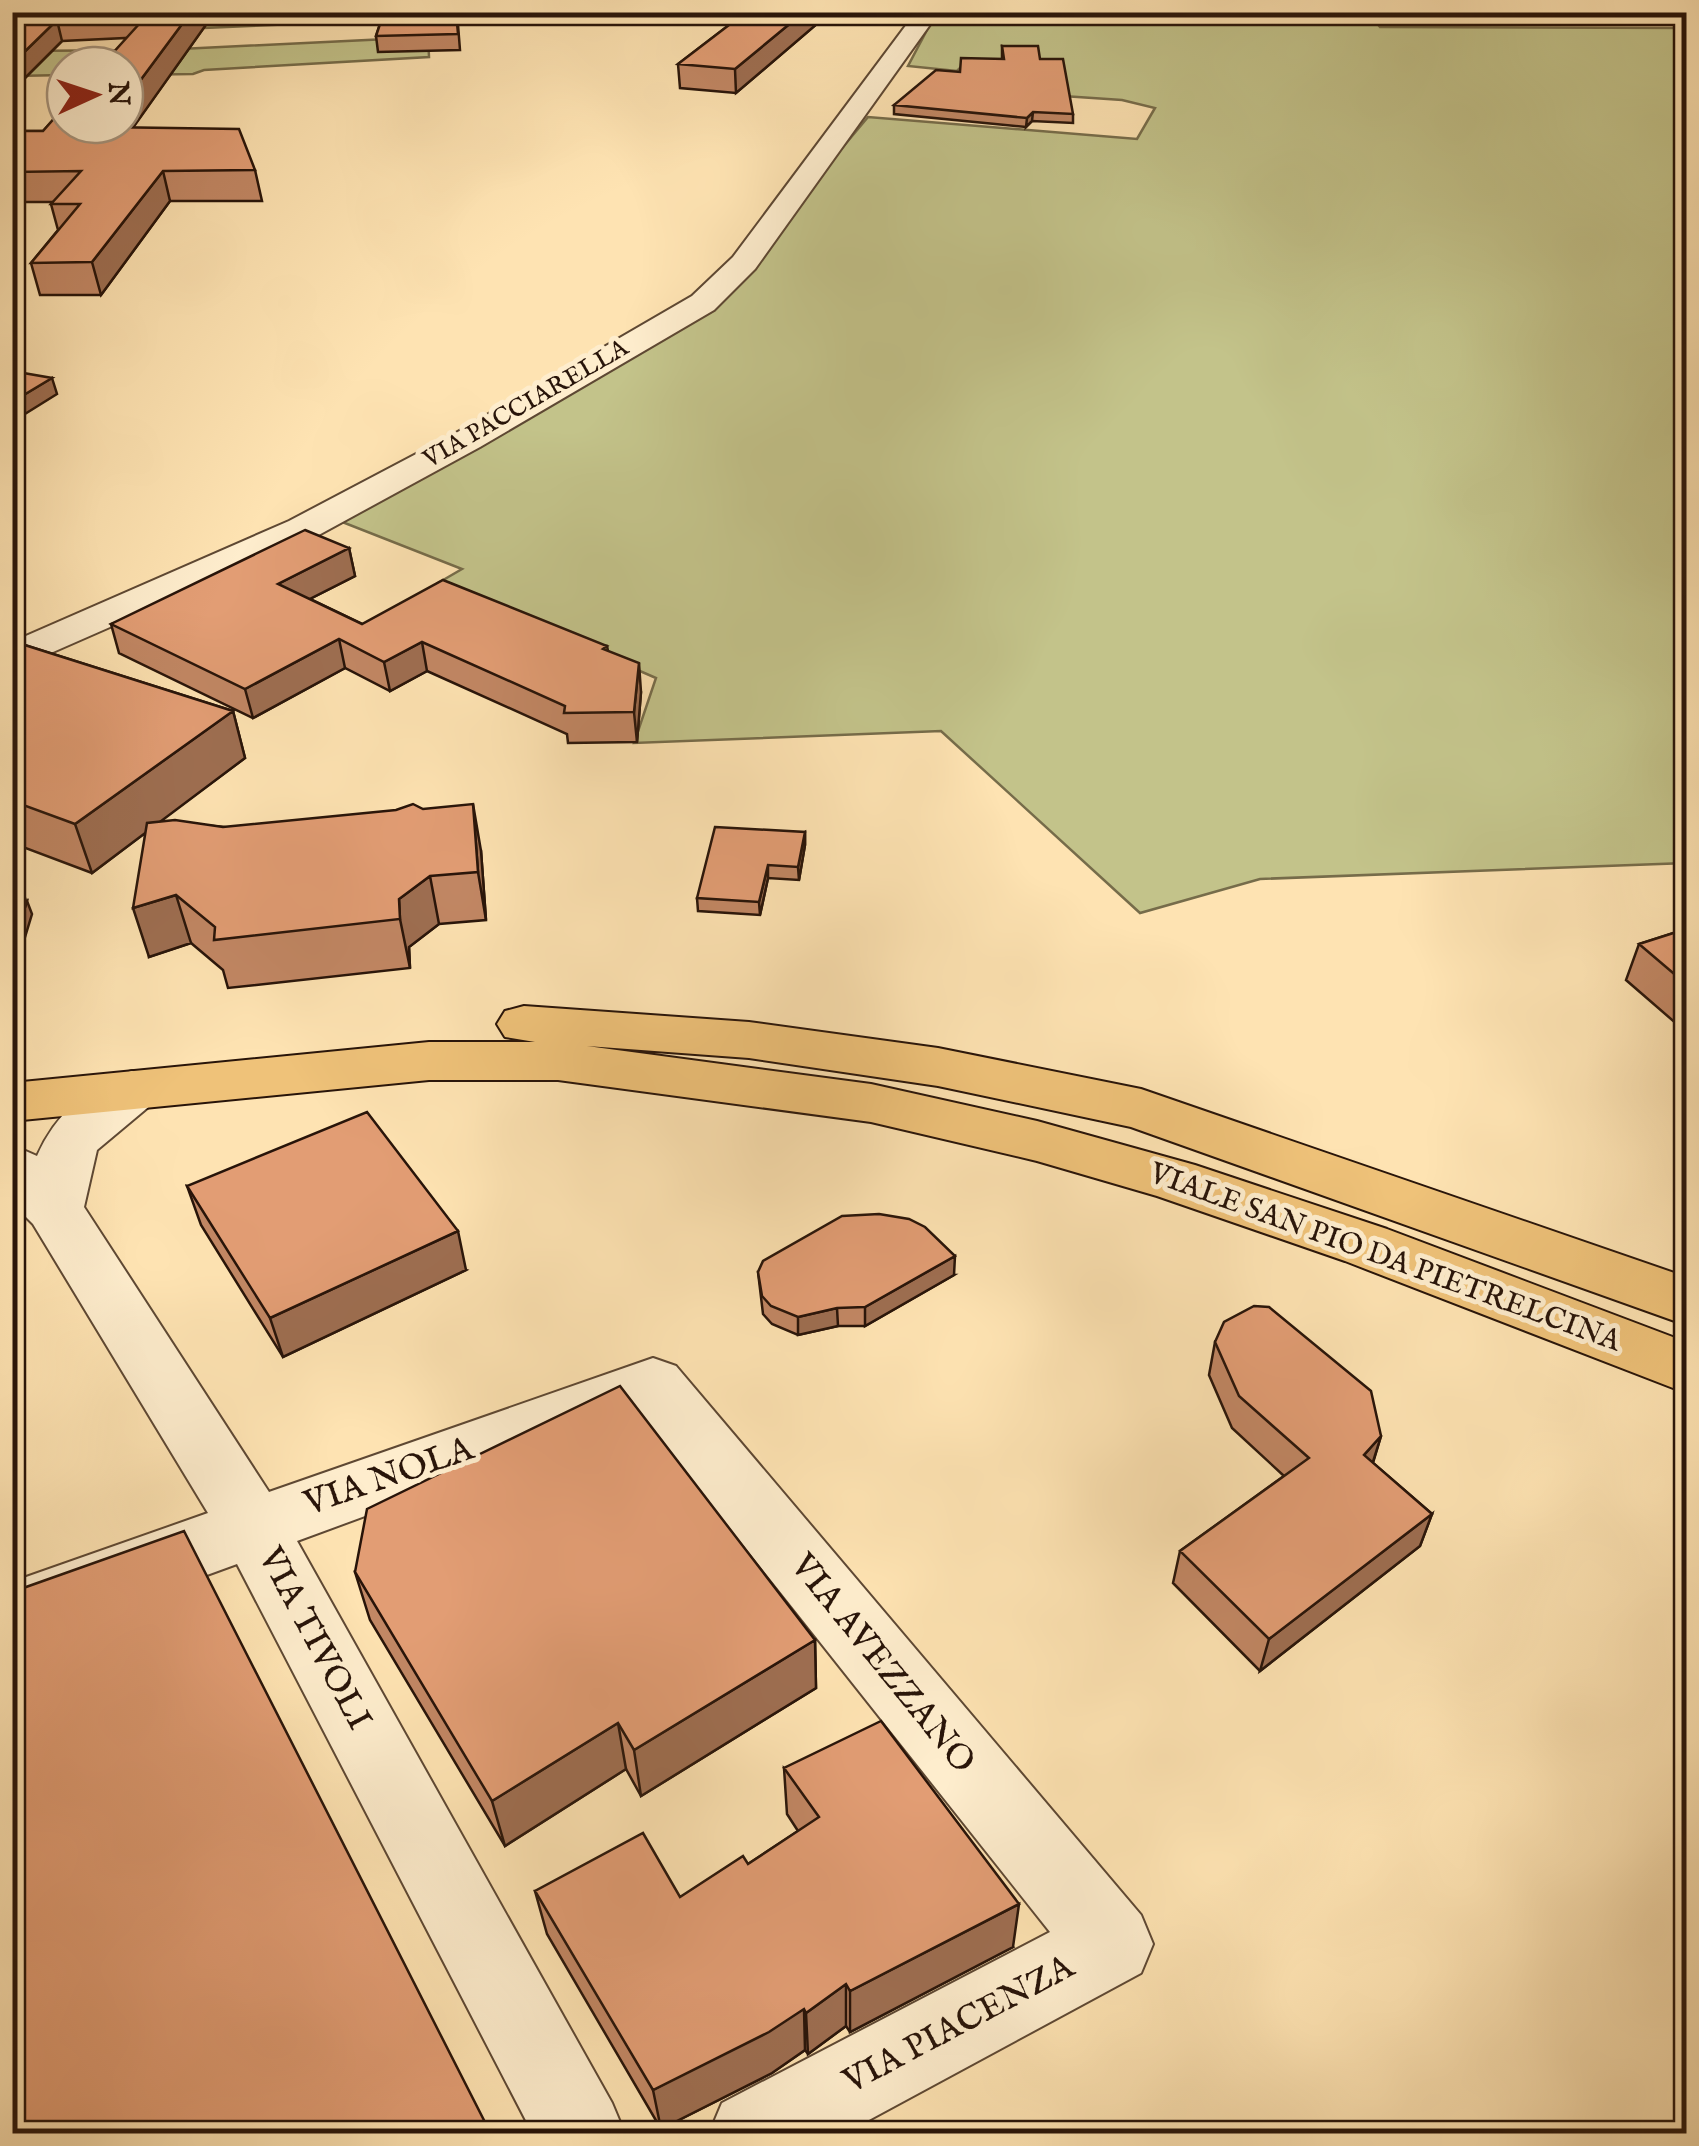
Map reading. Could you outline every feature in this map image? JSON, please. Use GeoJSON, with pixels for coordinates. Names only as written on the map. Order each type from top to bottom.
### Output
{"type":"FeatureCollection","features":[{"type":"Feature","properties":{"kind":"main road","name":"VIALE SAN PIO DA PIETRELCINA"},"geometry":{"type":"LineString","coordinates":[[12,1064],[457,1024],[543,1024],[749,1040],[938,1068],[1141,1109],[1686,1301]]}},
{"type":"Feature","properties":{"kind":"main road","name":"VIALE SAN PIO DA PIETRELCINA"},"geometry":{"type":"LineString","coordinates":[[12,1102],[429,1061],[558,1061],[872,1102],[1037,1141],[1174,1180],[1366,1245],[1686,1368]]}},
{"type":"Feature","properties":{"kind":"street","name":"VIA PACCIARELLA"},"geometry":{"type":"LineString","coordinates":[[12,658],[302,528],[468,440],[702,303],[744,263],[928,12]]}},
{"type":"Feature","properties":{"kind":"street"},"geometry":{"type":"LineString","coordinates":[[33,1188],[61,1160],[87,1120],[132,1090]]}},
{"type":"Feature","properties":{"kind":"street","name":"VIA TIVOLI"},"geometry":{"type":"LineString","coordinates":[[33,1188],[252,1525],[581,2134]]}},
{"type":"Feature","properties":{"kind":"street","name":"VIA NOLA"},"geometry":{"type":"LineString","coordinates":[[12,1614],[653,1384]]}},
{"type":"Feature","properties":{"kind":"street","name":"VIA AVEZZANO"},"geometry":{"type":"LineString","coordinates":[[653,1384],[1112,1944]]}},
{"type":"Feature","properties":{"kind":"street","name":"VIA PIACENZA"},"geometry":{"type":"LineString","coordinates":[[753,2134],[1112,1944]]}},
{"type":"Feature","properties":{"kind":"green space"},"geometry":{"type":"Polygon","coordinates":[[[1368,12],[1380,27],[1686,28],[1686,863],[1260,879],[1140,913],[941,731],[634,743],[656,678],[438,583],[462,569],[332,518],[716,299],[868,117],[1137,139],[1155,108],[1122,100],[1063,96],[961,67],[957,71],[908,66],[936,13],[1368,12]]]}},
{"type":"Feature","properties":{"kind":"green space"},"geometry":{"type":"Polygon","coordinates":[[[166,13],[427,13],[429,57],[145,75],[145,50],[387,39],[388,20],[159,30],[166,13]]]}},
{"type":"Feature","properties":{"kind":"green space"},"geometry":{"type":"Polygon","coordinates":[[[12,51],[45,51],[45,75],[13,76],[12,51]]]}},
{"type":"Feature","properties":{"kind":"building"},"geometry":{"type":"Polygon","coordinates":[[[12,12],[150,12],[146,16],[57,20],[12,64],[12,12]]]}},
{"type":"Feature","properties":{"kind":"building"},"geometry":{"type":"Polygon","coordinates":[[[150,12],[191,12],[145,74],[145,45],[120,45],[150,12]]]}},
{"type":"Feature","properties":{"kind":"building"},"geometry":{"type":"Polygon","coordinates":[[[384,12],[456,12],[458,34],[376,36],[384,12]]]}},
{"type":"Feature","properties":{"kind":"building"},"geometry":{"type":"Polygon","coordinates":[[[746,12],[804,12],[735,69],[678,64],[746,12]]]}},
{"type":"Feature","properties":{"kind":"building"},"geometry":{"type":"Polygon","coordinates":[[[1002,46],[1038,46],[1040,59],[1063,59],[1073,114],[1033,112],[1027,118],[894,105],[936,70],[960,72],[961,58],[1004,59],[1002,46]]]}},
{"type":"Feature","properties":{"kind":"building"},"geometry":{"type":"Polygon","coordinates":[[[145,128],[239,129],[255,170],[163,171],[92,262],[31,263],[80,204],[51,204],[81,171],[12,172],[12,131],[45,129],[45,145],[145,145],[145,128]]]}},
{"type":"Feature","properties":{"kind":"building"},"geometry":{"type":"Polygon","coordinates":[[[12,371],[52,378],[12,402],[12,371]]]}},
{"type":"Feature","properties":{"kind":"building"},"geometry":{"type":"Polygon","coordinates":[[[305,530],[349,548],[278,584],[362,624],[443,580],[607,646],[603,649],[639,663],[634,712],[564,713],[565,706],[422,642],[384,662],[339,639],[245,689],[111,624],[305,530]]]}},
{"type":"Feature","properties":{"kind":"building"},"geometry":{"type":"Polygon","coordinates":[[[12,641],[233,711],[75,824],[12,801],[12,641]]]}},
{"type":"Feature","properties":{"kind":"building"},"geometry":{"type":"Polygon","coordinates":[[[413,804],[423,809],[473,804],[478,872],[430,876],[399,899],[400,919],[214,940],[215,927],[176,895],[133,908],[147,823],[175,820],[223,827],[396,810],[413,804]]]}},
{"type":"Feature","properties":{"kind":"building"},"geometry":{"type":"Polygon","coordinates":[[[715,827],[805,832],[798,867],[768,865],[759,902],[697,898],[715,827]]]}},
{"type":"Feature","properties":{"kind":"building"},"geometry":{"type":"Polygon","coordinates":[[[27,901],[12,950],[12,910],[27,901]]]}},
{"type":"Feature","properties":{"kind":"building"},"geometry":{"type":"Polygon","coordinates":[[[1686,929],[1686,984],[1639,944],[1686,929]]]}},
{"type":"Feature","properties":{"kind":"building"},"geometry":{"type":"Polygon","coordinates":[[[367,1112],[458,1231],[270,1318],[187,1186],[367,1112]]]}},
{"type":"Feature","properties":{"kind":"building"},"geometry":{"type":"Polygon","coordinates":[[[879,1214],[909,1219],[925,1227],[955,1256],[865,1307],[837,1308],[798,1317],[771,1306],[762,1296],[758,1272],[763,1261],[842,1216],[879,1214]]]}},
{"type":"Feature","properties":{"kind":"building"},"geometry":{"type":"Polygon","coordinates":[[[1254,1306],[1269,1307],[1371,1391],[1381,1436],[1364,1455],[1432,1514],[1269,1639],[1180,1551],[1309,1458],[1239,1396],[1215,1342],[1224,1322],[1254,1306]]]}},
{"type":"Feature","properties":{"kind":"building"},"geometry":{"type":"Polygon","coordinates":[[[620,1386],[815,1640],[634,1750],[618,1723],[492,1801],[355,1572],[367,1509],[620,1386]]]}},
{"type":"Feature","properties":{"kind":"building"},"geometry":{"type":"Polygon","coordinates":[[[184,1531],[491,2134],[12,2134],[12,1592],[184,1531]]]}},
{"type":"Feature","properties":{"kind":"building"},"geometry":{"type":"Polygon","coordinates":[[[881,1721],[1019,1904],[850,1991],[846,1984],[806,2013],[804,2009],[769,2032],[653,2090],[535,1891],[643,1833],[680,1897],[743,1856],[748,1864],[819,1817],[784,1768],[881,1721]]]}}]}
